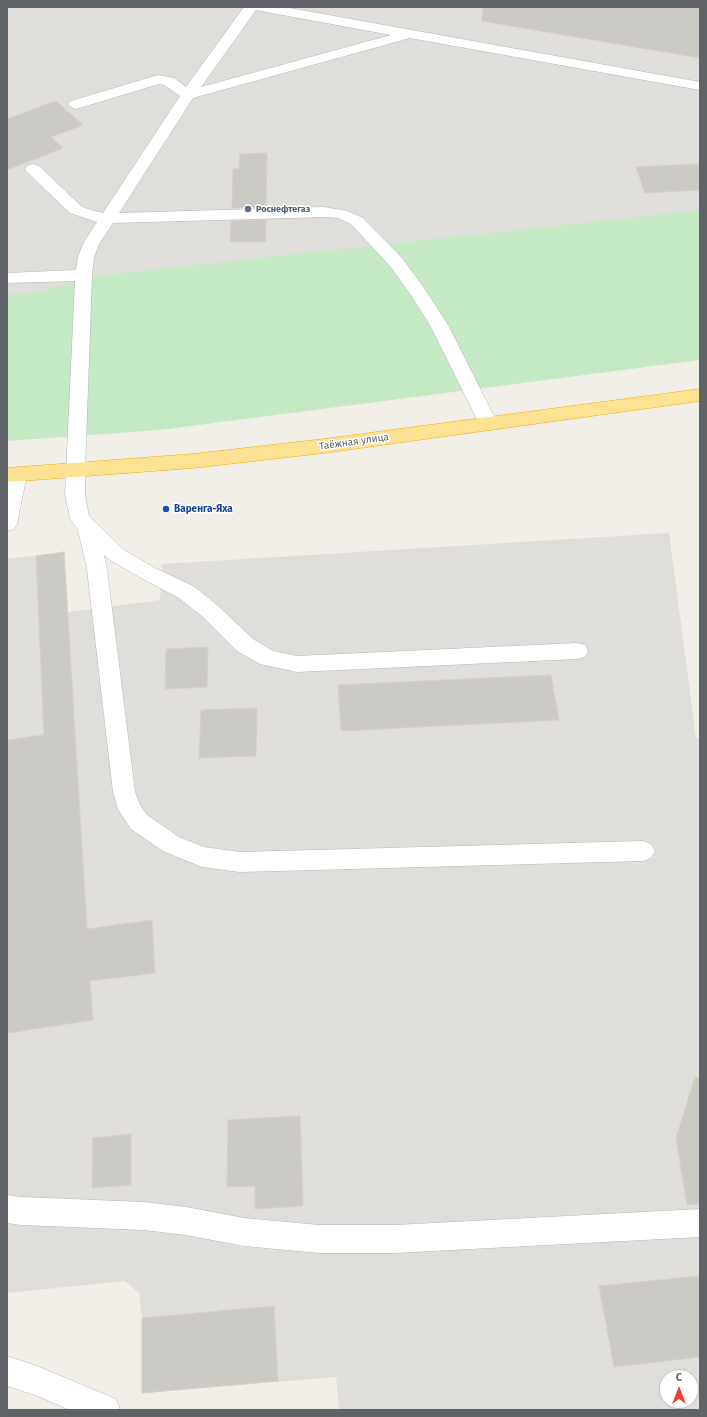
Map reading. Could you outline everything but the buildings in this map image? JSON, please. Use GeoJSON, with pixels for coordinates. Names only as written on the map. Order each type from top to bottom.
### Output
{"type":"FeatureCollection","features":[{"type":"Feature","properties":{"kind":"highway","name":"Таёжная улица"},"geometry":{"type":"LineString","coordinates":[[12,475],[193,461],[309,448],[700,396]]}},
{"type":"Feature","properties":{"kind":"lane"},"geometry":{"type":"LineString","coordinates":[[251,7],[188,95],[91,244],[86,257],[75,471],[76,505],[80,518],[88,528],[117,555],[141,570],[186,592],[210,611],[245,645],[268,658],[297,664],[577,651]]}},
{"type":"Feature","properties":{"kind":"lane"},"geometry":{"type":"LineString","coordinates":[[261,7],[700,86]]}},
{"type":"Feature","properties":{"kind":"lane"},"geometry":{"type":"LineString","coordinates":[[188,95],[410,34]]}},
{"type":"Feature","properties":{"kind":"lane"},"geometry":{"type":"LineString","coordinates":[[76,104],[158,79],[170,81],[188,95]]}},
{"type":"Feature","properties":{"kind":"lane"},"geometry":{"type":"LineString","coordinates":[[33,169],[76,210],[92,216],[108,218],[324,212],[341,214],[357,220],[396,262],[418,292],[439,325],[489,424]]}},
{"type":"Feature","properties":{"kind":"lane"},"geometry":{"type":"LineString","coordinates":[[7,278],[84,275]]}},
{"type":"Feature","properties":{"kind":"lane"},"geometry":{"type":"LineString","coordinates":[[7,524],[12,475]]}},
{"type":"Feature","properties":{"kind":"lane"},"geometry":{"type":"LineString","coordinates":[[88,528],[97,569],[124,792],[130,809],[139,822],[171,844],[202,857],[240,862],[642,850]]}},
{"type":"Feature","properties":{"kind":"lane"},"geometry":{"type":"LineString","coordinates":[[7,1209],[21,1212],[144,1216],[186,1221],[244,1232],[319,1239],[395,1239],[700,1223]]}},
{"type":"Feature","properties":{"kind":"lane"},"geometry":{"type":"LineString","coordinates":[[7,1371],[37,1381],[105,1410]]}},
{"type":"Feature","properties":{"kind":"shaded area"},"geometry":{"type":"Polygon","coordinates":[[[7,7],[700,7],[700,341],[7,401],[7,7]]]}},
{"type":"Feature","properties":{"kind":"shaded area"},"geometry":{"type":"Polygon","coordinates":[[[669,533],[696,738],[700,738],[700,1410],[339,1410],[336,1377],[142,1393],[142,1318],[139,1293],[125,1281],[7,1293],[7,559],[64,552],[68,612],[160,600],[162,564],[669,533]]]}},
{"type":"Feature","properties":{"kind":"green space"},"geometry":{"type":"Polygon","coordinates":[[[700,210],[700,360],[160,430],[7,441],[7,294],[30,293],[104,275],[700,210]]]}},
{"type":"Feature","properties":{"kind":"place","name":"Роснефтегаз"},"geometry":{"type":"Point","coordinates":[248,209]}},
{"type":"Feature","properties":{"kind":"place","name":"Варенга-Яха"},"geometry":{"type":"Point","coordinates":[166,509]}}]}
